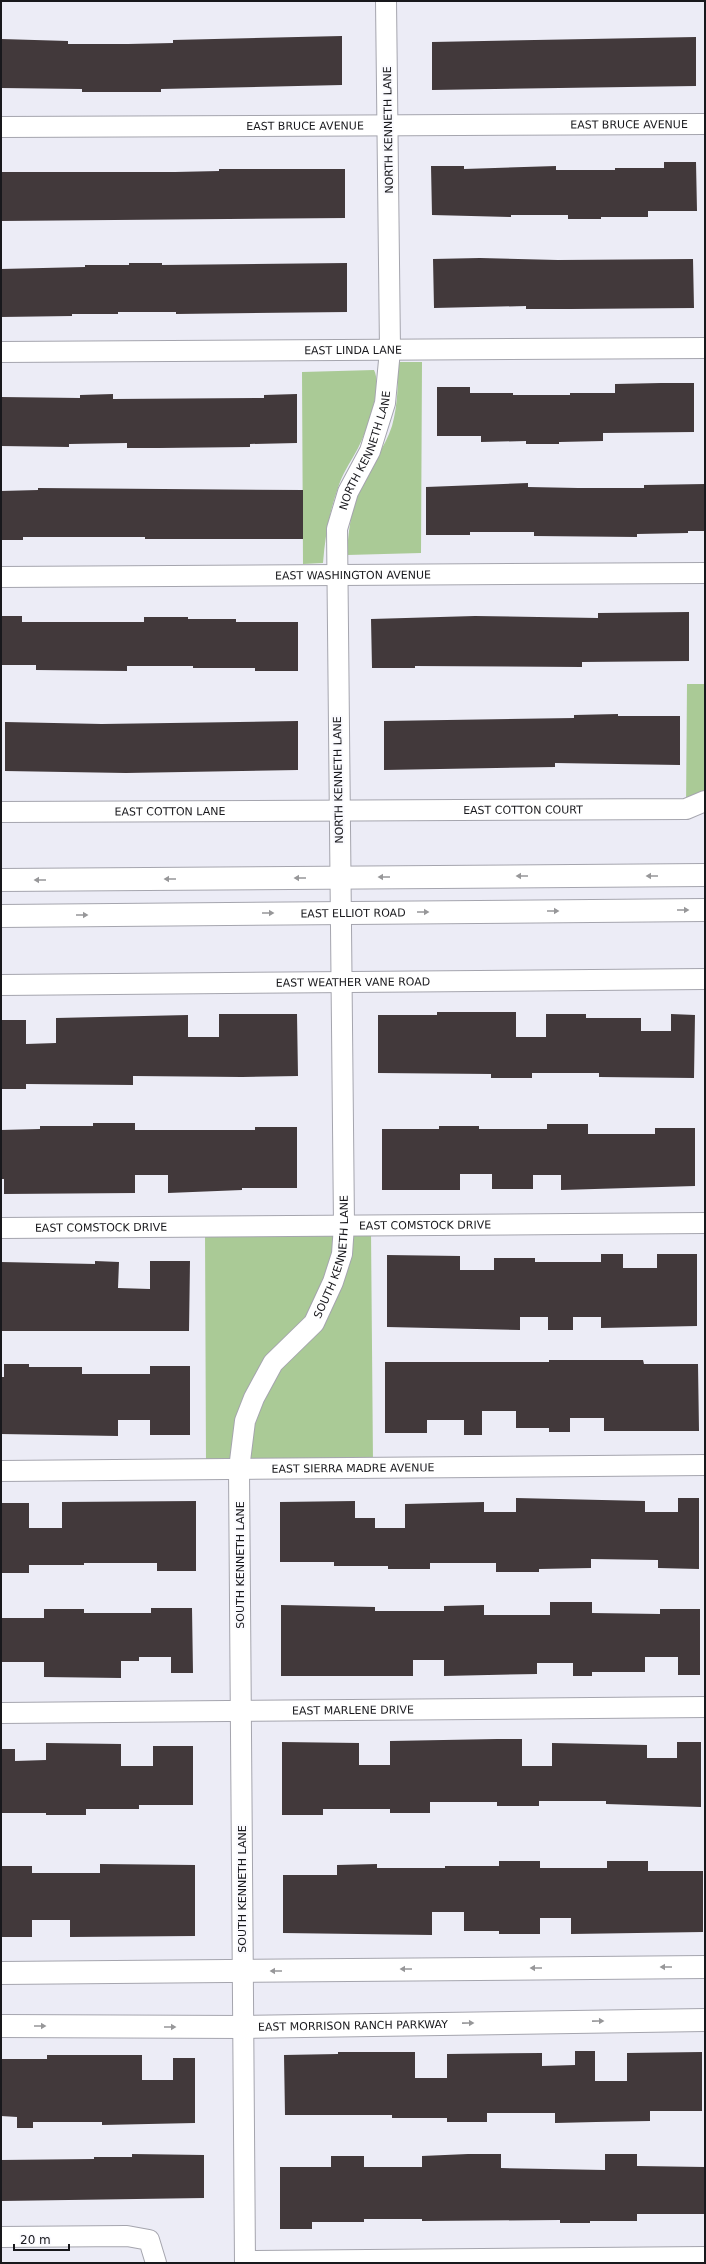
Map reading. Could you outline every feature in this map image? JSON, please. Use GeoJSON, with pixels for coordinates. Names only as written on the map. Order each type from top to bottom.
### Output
{"type":"FeatureCollection","features":[{"type":"Feature","properties":{"kind":"street","name":"NORTH KENNETH LANE"},"geometry":{"type":"LineString","coordinates":[[340,896],[336,575],[337,529],[348,492],[370,451],[385,403],[390,350],[386,1]]}},
{"type":"Feature","properties":{"kind":"street","name":"EAST BRUCE AVENUE"},"geometry":{"type":"LineString","coordinates":[[1,127],[705,124]]}},
{"type":"Feature","properties":{"kind":"street","name":"EAST LINDA LANE"},"geometry":{"type":"LineString","coordinates":[[1,352],[705,348]]}},
{"type":"Feature","properties":{"kind":"street","name":"EAST WASHINGTON AVENUE"},"geometry":{"type":"LineString","coordinates":[[1,577],[705,573]]}},
{"type":"Feature","properties":{"kind":"street","name":"EAST COTTON COURT"},"geometry":{"type":"LineString","coordinates":[[339,809],[686,809],[705,801]]}},
{"type":"Feature","properties":{"kind":"street","name":"EAST COTTON LANE"},"geometry":{"type":"LineString","coordinates":[[1,812],[339,809]]}},
{"type":"Feature","properties":{"kind":"street","name":"EAST ELLIOT ROAD"},"geometry":{"type":"LineString","coordinates":[[1,916],[705,875]]}},
{"type":"Feature","properties":{"kind":"street","name":"EAST ELLIOT ROAD"},"geometry":{"type":"LineString","coordinates":[[1,880],[340,896],[705,910]]}},
{"type":"Feature","properties":{"kind":"street","name":"SOUTH KENNETH LANE"},"geometry":{"type":"LineString","coordinates":[[245,2262],[239,1469],[245,1421],[254,1398],[273,1363],[314,1323],[333,1282],[342,1254],[344,1225],[340,896]]}},
{"type":"Feature","properties":{"kind":"street","name":"EAST WEATHER VANE ROAD"},"geometry":{"type":"LineString","coordinates":[[1,984],[705,980]]}},
{"type":"Feature","properties":{"kind":"street","name":"EAST COMSTOCK DRIVE"},"geometry":{"type":"LineString","coordinates":[[1,1228],[705,1223]]}},
{"type":"Feature","properties":{"kind":"street","name":"EAST SIERRA MADRE AVENUE"},"geometry":{"type":"LineString","coordinates":[[1,1471],[705,1465]]}},
{"type":"Feature","properties":{"kind":"street","name":"EAST MARLENE DRIVE"},"geometry":{"type":"LineString","coordinates":[[1,1713],[705,1707]]}},
{"type":"Feature","properties":{"kind":"street"},"geometry":{"type":"LineString","coordinates":[[1,1973],[705,1967]]}},
{"type":"Feature","properties":{"kind":"street","name":"EAST MORRISON RANCH PARKWAY"},"geometry":{"type":"LineString","coordinates":[[1,2026],[243,2027],[705,2020]]}},
{"type":"Feature","properties":{"kind":"street"},"geometry":{"type":"LineString","coordinates":[[1,2237],[127,2236],[149,2240],[156,2263]]}},
{"type":"Feature","properties":{"kind":"street"},"geometry":{"type":"LineString","coordinates":[[245,2262],[705,2257]]}},
{"type":"Feature","properties":{"kind":"green space"},"geometry":{"type":"Polygon","coordinates":[[[398,362],[422,362],[421,553],[347,555],[351,520],[358,494],[392,426],[397,402],[398,362]]]}},
{"type":"Feature","properties":{"kind":"green space"},"geometry":{"type":"Polygon","coordinates":[[[374,370],[376,378],[375,399],[369,422],[361,443],[342,478],[335,497],[328,525],[323,563],[303,564],[302,372],[374,370]]]}},
{"type":"Feature","properties":{"kind":"green space"},"geometry":{"type":"Polygon","coordinates":[[[687,684],[705,684],[705,808],[686,809],[687,684]]]}},
{"type":"Feature","properties":{"kind":"green space"},"geometry":{"type":"Polygon","coordinates":[[[371,1231],[373,1462],[206,1463],[205,1232],[371,1231]]]}},
{"type":"Feature","properties":{"kind":"building"},"geometry":{"type":"Polygon","coordinates":[[[342,36],[342,85],[161,89],[161,92],[82,92],[82,89],[1,88],[1,39],[68,41],[68,44],[128,44],[173,43],[173,40],[342,36]]]}},
{"type":"Feature","properties":{"kind":"building"},"geometry":{"type":"Polygon","coordinates":[[[696,37],[696,86],[432,90],[432,42],[696,37]]]}},
{"type":"Feature","properties":{"kind":"building"},"geometry":{"type":"Polygon","coordinates":[[[664,162],[696,162],[697,211],[648,211],[648,217],[601,217],[601,219],[568,219],[568,215],[511,215],[511,217],[432,215],[431,166],[464,166],[464,169],[556,166],[556,170],[615,170],[615,168],[664,168],[664,162]]]}},
{"type":"Feature","properties":{"kind":"building"},"geometry":{"type":"Polygon","coordinates":[[[219,169],[345,169],[345,218],[1,221],[1,172],[175,172],[219,171],[219,169]]]}},
{"type":"Feature","properties":{"kind":"building"},"geometry":{"type":"Polygon","coordinates":[[[480,258],[558,260],[693,259],[694,308],[526,309],[526,306],[434,308],[433,259],[480,258]]]}},
{"type":"Feature","properties":{"kind":"building"},"geometry":{"type":"Polygon","coordinates":[[[129,263],[162,263],[162,265],[347,263],[347,312],[176,314],[176,312],[118,312],[118,314],[72,314],[72,316],[1,317],[1,269],[85,267],[85,265],[129,265],[129,263]]]}},
{"type":"Feature","properties":{"kind":"building"},"geometry":{"type":"Polygon","coordinates":[[[694,383],[694,432],[603,433],[603,441],[559,442],[559,444],[526,444],[526,441],[481,442],[481,436],[437,436],[437,387],[470,387],[470,393],[570,395],[570,393],[615,393],[615,384],[694,383]]]}},
{"type":"Feature","properties":{"kind":"building"},"geometry":{"type":"Polygon","coordinates":[[[113,394],[113,399],[264,398],[264,395],[297,394],[297,443],[250,444],[250,447],[159,448],[127,448],[127,443],[69,444],[69,447],[1,446],[1,397],[80,398],[80,395],[113,394]]]}},
{"type":"Feature","properties":{"kind":"building"},"geometry":{"type":"Polygon","coordinates":[[[528,483],[528,487],[578,488],[644,488],[644,485],[705,484],[705,531],[688,531],[688,533],[637,534],[637,537],[534,536],[534,532],[470,532],[470,535],[426,535],[426,487],[528,483]]]}},
{"type":"Feature","properties":{"kind":"building"},"geometry":{"type":"Polygon","coordinates":[[[38,488],[303,490],[303,539],[23,537],[23,540],[1,540],[1,491],[38,490],[38,488]]]}},
{"type":"Feature","properties":{"kind":"building"},"geometry":{"type":"Polygon","coordinates":[[[689,612],[689,661],[582,662],[582,667],[415,666],[415,668],[372,668],[371,619],[475,616],[598,618],[598,613],[689,612]]]}},
{"type":"Feature","properties":{"kind":"building"},"geometry":{"type":"Polygon","coordinates":[[[1,616],[22,616],[22,622],[144,622],[144,617],[188,617],[188,619],[236,619],[236,622],[298,622],[298,671],[255,671],[255,668],[193,668],[193,666],[127,666],[127,671],[36,670],[36,665],[1,665],[1,616]]]}},
{"type":"Feature","properties":{"kind":"building"},"geometry":{"type":"Polygon","coordinates":[[[618,714],[618,716],[680,716],[680,765],[555,763],[555,767],[384,770],[384,721],[574,718],[574,715],[618,714]]]}},
{"type":"Feature","properties":{"kind":"building"},"geometry":{"type":"Polygon","coordinates":[[[298,721],[298,770],[126,773],[5,771],[5,722],[102,724],[298,721]]]}},
{"type":"Feature","properties":{"kind":"building"},"geometry":{"type":"Polygon","coordinates":[[[437,1012],[516,1012],[516,1037],[546,1037],[546,1014],[586,1014],[586,1018],[641,1018],[641,1031],[671,1031],[671,1014],[695,1015],[694,1078],[599,1077],[599,1073],[532,1073],[532,1078],[491,1078],[491,1074],[378,1073],[378,1015],[437,1015],[437,1012]]]}},
{"type":"Feature","properties":{"kind":"building"},"geometry":{"type":"Polygon","coordinates":[[[219,1014],[297,1014],[298,1076],[133,1076],[133,1085],[26,1084],[26,1089],[1,1089],[1,1020],[26,1020],[26,1044],[56,1043],[56,1018],[188,1015],[188,1037],[219,1037],[219,1014]]]}},
{"type":"Feature","properties":{"kind":"building"},"geometry":{"type":"Polygon","coordinates":[[[93,1123],[135,1123],[135,1130],[255,1130],[255,1127],[297,1127],[297,1188],[242,1188],[242,1190],[168,1193],[168,1175],[135,1175],[135,1193],[4,1194],[4,1179],[1,1179],[1,1130],[40,1129],[40,1126],[93,1126],[93,1123]]]}},
{"type":"Feature","properties":{"kind":"building"},"geometry":{"type":"Polygon","coordinates":[[[547,1124],[588,1124],[588,1134],[655,1134],[655,1128],[695,1128],[695,1186],[561,1190],[561,1175],[533,1175],[533,1189],[492,1189],[492,1174],[460,1174],[460,1190],[382,1190],[382,1129],[439,1129],[439,1126],[479,1126],[479,1129],[547,1129],[547,1124]]]}},
{"type":"Feature","properties":{"kind":"building"},"geometry":{"type":"Polygon","coordinates":[[[601,1254],[623,1254],[623,1268],[657,1268],[657,1254],[697,1254],[697,1326],[601,1328],[601,1317],[573,1317],[573,1330],[548,1330],[548,1317],[520,1317],[520,1330],[387,1327],[387,1255],[460,1256],[460,1270],[494,1270],[494,1258],[535,1258],[535,1262],[601,1262],[601,1254]]]}},
{"type":"Feature","properties":{"kind":"building"},"geometry":{"type":"Polygon","coordinates":[[[95,1261],[119,1262],[118,1288],[150,1289],[150,1261],[190,1261],[189,1331],[1,1331],[1,1262],[95,1264],[95,1261]]]}},
{"type":"Feature","properties":{"kind":"building"},"geometry":{"type":"Polygon","coordinates":[[[549,1360],[643,1360],[644,1364],[698,1364],[699,1431],[604,1431],[604,1418],[570,1418],[570,1432],[549,1432],[549,1428],[516,1428],[516,1411],[482,1411],[482,1435],[464,1435],[464,1420],[427,1420],[427,1433],[385,1433],[385,1362],[549,1362],[549,1360]]]}},
{"type":"Feature","properties":{"kind":"building"},"geometry":{"type":"Polygon","coordinates":[[[4,1364],[29,1364],[29,1367],[82,1367],[82,1374],[150,1374],[150,1366],[190,1366],[190,1435],[150,1435],[150,1420],[118,1420],[118,1436],[1,1434],[1,1377],[4,1377],[4,1364]]]}},
{"type":"Feature","properties":{"kind":"building"},"geometry":{"type":"Polygon","coordinates":[[[516,1498],[645,1501],[645,1512],[678,1512],[678,1498],[699,1498],[699,1569],[658,1568],[658,1560],[591,1559],[591,1568],[539,1569],[539,1572],[496,1572],[496,1563],[430,1563],[430,1569],[388,1569],[388,1566],[334,1566],[334,1562],[280,1562],[280,1502],[355,1501],[355,1518],[375,1518],[375,1528],[405,1528],[405,1504],[484,1502],[484,1512],[516,1512],[516,1498]]]}},
{"type":"Feature","properties":{"kind":"building"},"geometry":{"type":"Polygon","coordinates":[[[196,1501],[196,1571],[157,1571],[157,1563],[84,1563],[84,1565],[29,1565],[29,1573],[1,1573],[1,1503],[29,1503],[29,1528],[62,1528],[62,1502],[196,1501]]]}},
{"type":"Feature","properties":{"kind":"building"},"geometry":{"type":"Polygon","coordinates":[[[550,1602],[592,1602],[592,1613],[660,1614],[660,1609],[700,1609],[700,1675],[678,1675],[678,1657],[645,1657],[645,1672],[592,1672],[592,1676],[573,1676],[573,1663],[537,1663],[537,1674],[444,1676],[444,1660],[413,1660],[413,1676],[281,1676],[281,1605],[375,1607],[375,1611],[444,1611],[444,1606],[484,1605],[484,1615],[550,1615],[550,1602]]]}},
{"type":"Feature","properties":{"kind":"building"},"geometry":{"type":"Polygon","coordinates":[[[151,1608],[192,1608],[193,1673],[171,1673],[171,1657],[139,1657],[139,1661],[121,1661],[121,1678],[44,1677],[44,1662],[1,1662],[1,1618],[44,1618],[44,1609],[84,1609],[84,1613],[151,1613],[151,1608]]]}},
{"type":"Feature","properties":{"kind":"building"},"geometry":{"type":"Polygon","coordinates":[[[522,1739],[522,1766],[552,1766],[552,1743],[647,1745],[647,1758],[677,1758],[677,1742],[701,1742],[701,1807],[606,1804],[606,1801],[539,1801],[539,1806],[497,1806],[497,1802],[430,1802],[430,1813],[390,1813],[390,1809],[323,1809],[323,1815],[282,1815],[282,1742],[359,1743],[359,1765],[390,1765],[390,1741],[522,1739]]]}},
{"type":"Feature","properties":{"kind":"building"},"geometry":{"type":"Polygon","coordinates":[[[46,1743],[121,1744],[121,1766],[153,1766],[153,1746],[193,1746],[193,1805],[139,1805],[139,1809],[86,1809],[86,1815],[1,1813],[1,1749],[15,1749],[15,1761],[46,1760],[46,1743]]]}},
{"type":"Feature","properties":{"kind":"building"},"geometry":{"type":"Polygon","coordinates":[[[499,1861],[540,1861],[540,1868],[607,1868],[607,1861],[648,1861],[648,1871],[703,1871],[703,1932],[571,1934],[571,1918],[540,1918],[540,1934],[499,1934],[499,1931],[464,1931],[464,1912],[432,1912],[432,1935],[283,1933],[283,1875],[337,1875],[337,1865],[377,1864],[377,1868],[445,1868],[445,1866],[499,1866],[499,1861]]]}},
{"type":"Feature","properties":{"kind":"building"},"geometry":{"type":"Polygon","coordinates":[[[100,1864],[195,1865],[195,1936],[70,1937],[70,1920],[32,1920],[32,1937],[1,1937],[1,1866],[32,1866],[32,1873],[100,1873],[100,1864]]]}},
{"type":"Feature","properties":{"kind":"building"},"geometry":{"type":"Polygon","coordinates":[[[575,2051],[595,2051],[595,2081],[627,2081],[627,2053],[702,2052],[702,2111],[650,2111],[650,2121],[555,2123],[555,2113],[487,2113],[487,2122],[447,2122],[447,2118],[392,2118],[392,2115],[285,2115],[284,2055],[338,2054],[338,2052],[415,2052],[415,2078],[447,2078],[447,2054],[542,2053],[542,2066],[575,2065],[575,2051]]]}},
{"type":"Feature","properties":{"kind":"building"},"geometry":{"type":"Polygon","coordinates":[[[47,2055],[142,2055],[142,2080],[173,2080],[173,2058],[195,2058],[195,2123],[102,2125],[102,2122],[33,2122],[33,2128],[17,2128],[17,2117],[1,2116],[1,2059],[47,2059],[47,2055]]]}},
{"type":"Feature","properties":{"kind":"building"},"geometry":{"type":"Polygon","coordinates":[[[132,2154],[204,2155],[204,2198],[1,2201],[1,2160],[94,2159],[94,2157],[132,2157],[132,2154]]]}},
{"type":"Feature","properties":{"kind":"building"},"geometry":{"type":"Polygon","coordinates":[[[501,2154],[501,2168],[605,2170],[605,2154],[637,2154],[637,2166],[705,2167],[705,2214],[637,2214],[637,2221],[590,2221],[590,2223],[560,2223],[560,2220],[422,2221],[422,2219],[364,2219],[364,2222],[312,2222],[312,2229],[280,2229],[280,2167],[331,2167],[331,2156],[364,2156],[364,2167],[422,2167],[422,2156],[501,2154]]]}}]}
